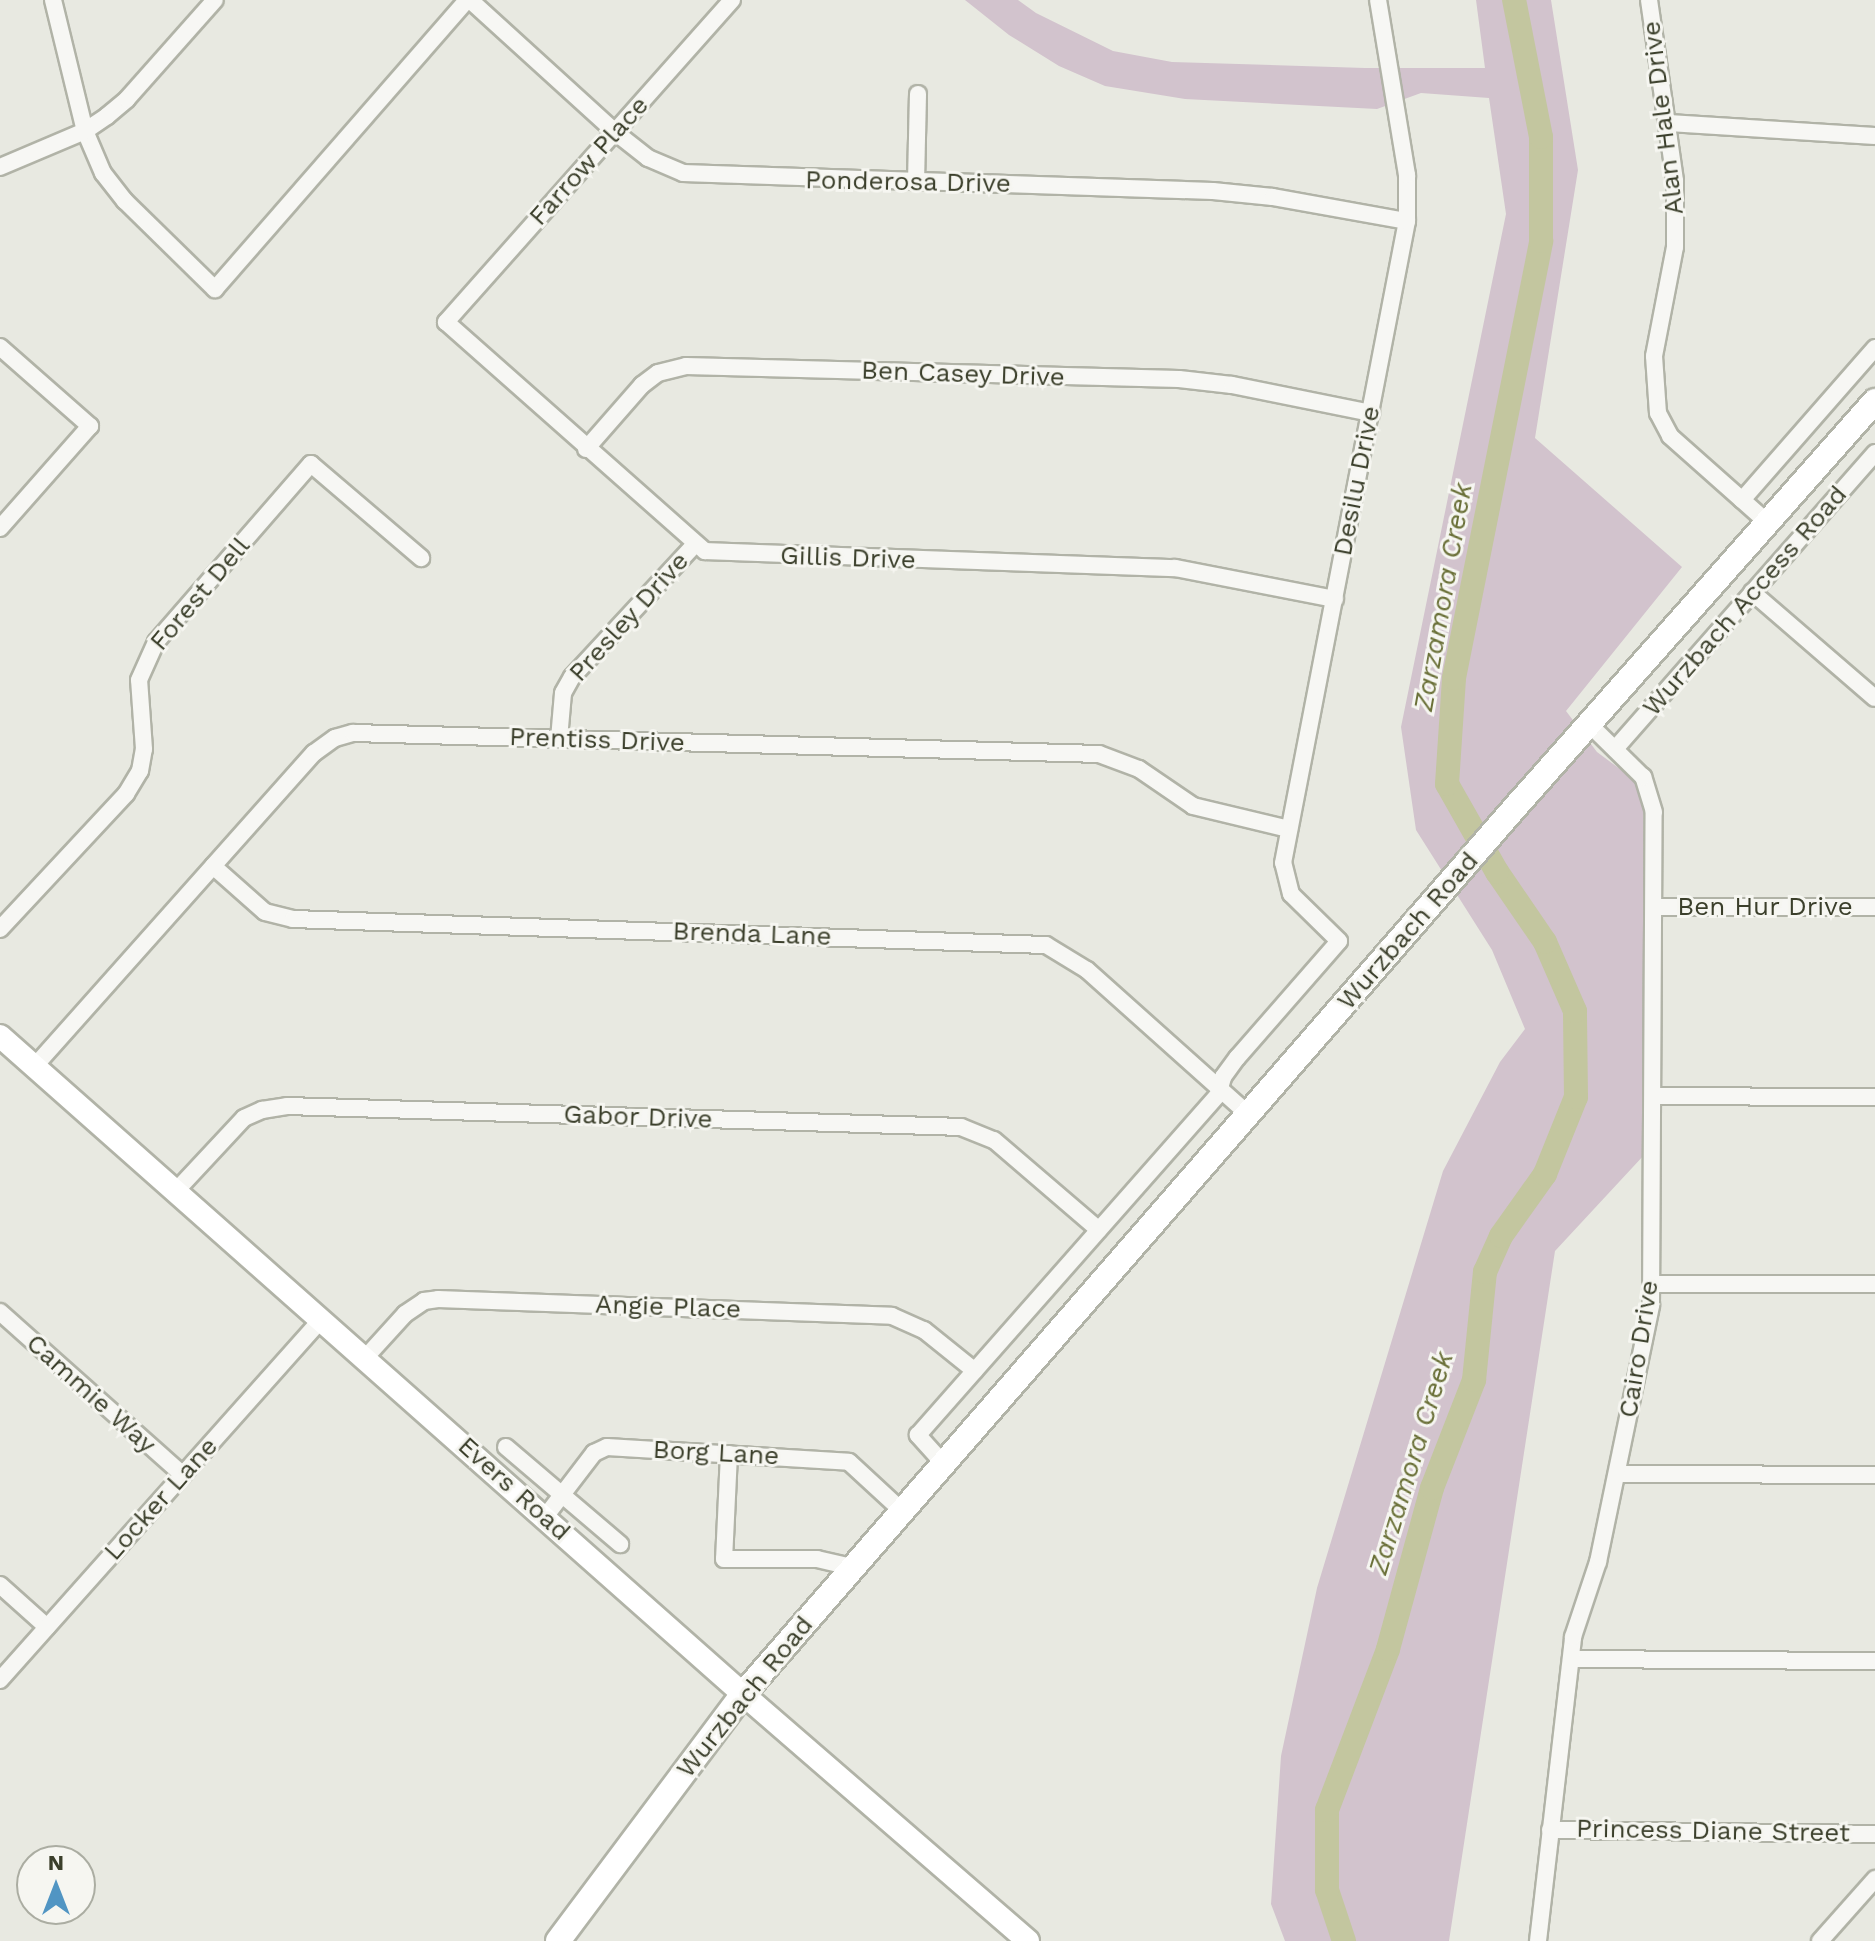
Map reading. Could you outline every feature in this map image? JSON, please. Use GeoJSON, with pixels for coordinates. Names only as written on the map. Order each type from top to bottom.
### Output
{"type":"FeatureCollection","features":[{"type":"Feature","properties":{"kind":"main road","name":"Wurzbach Road"},"geometry":{"type":"LineString","coordinates":[[558,1941],[743,1694],[1519,803],[1875,401]]}},
{"type":"Feature","properties":{"kind":"main road","name":"Evers Road"},"geometry":{"type":"LineString","coordinates":[[0,1036],[743,1694],[1028,1941]]}},
{"type":"Feature","properties":{"kind":"street"},"geometry":{"type":"LineString","coordinates":[[53,0],[85,131],[95,158],[113,188],[215,289],[468,0]]}},
{"type":"Feature","properties":{"kind":"street"},"geometry":{"type":"LineString","coordinates":[[0,167],[85,131],[127,99],[215,0]]}},
{"type":"Feature","properties":{"kind":"street","name":"Ponderosa Drive"},"geometry":{"type":"LineString","coordinates":[[468,0],[615,132],[648,158],[683,173],[700,176],[1213,191],[1273,197],[1407,221]]}},
{"type":"Feature","properties":{"kind":"street","name":"Farrow Place"},"geometry":{"type":"LineString","coordinates":[[446,322],[732,0]]}},
{"type":"Feature","properties":{"kind":"street","name":"Desilu Drive"},"geometry":{"type":"LineString","coordinates":[[1339,941],[1291,894],[1283,863],[1407,221],[1407,175],[1378,0]]}},
{"type":"Feature","properties":{"kind":"street","name":"Alan Hale Drive"},"geometry":{"type":"LineString","coordinates":[[1649,0],[1675,181],[1675,247],[1654,356],[1654,395],[1670,436],[1767,522]]}},
{"type":"Feature","properties":{"kind":"street"},"geometry":{"type":"LineString","coordinates":[[916,182],[918,94]]}},
{"type":"Feature","properties":{"kind":"street"},"geometry":{"type":"LineString","coordinates":[[1669,123],[1875,136]]}},
{"type":"Feature","properties":{"kind":"street","name":"Gillis Drive"},"geometry":{"type":"LineString","coordinates":[[446,322],[586,449],[705,551],[1175,568],[1335,599]]}},
{"type":"Feature","properties":{"kind":"street"},"geometry":{"type":"LineString","coordinates":[[0,347],[90,426],[0,528]]}},
{"type":"Feature","properties":{"kind":"street"},"geometry":{"type":"LineString","coordinates":[[1742,500],[1875,348]]}},
{"type":"Feature","properties":{"kind":"street","name":"Ben Casey Drive"},"geometry":{"type":"LineString","coordinates":[[586,449],[642,385],[658,373],[686,366],[1179,379],[1232,385],[1371,413]]}},
{"type":"Feature","properties":{"kind":"street","name":"Wurzbach Access Road"},"geometry":{"type":"LineString","coordinates":[[1615,749],[1875,453]]}},
{"type":"Feature","properties":{"kind":"street","name":"Forest Dell"},"geometry":{"type":"LineString","coordinates":[[0,929],[126,794],[140,771],[144,749],[139,680],[156,642],[311,464],[421,558]]}},
{"type":"Feature","properties":{"kind":"street","name":"Presley Drive"},"geometry":{"type":"LineString","coordinates":[[559,739],[563,693],[572,677],[695,544]]}},
{"type":"Feature","properties":{"kind":"street"},"geometry":{"type":"LineString","coordinates":[[1752,592],[1875,698]]}},
{"type":"Feature","properties":{"kind":"street","name":"Cairo Drive"},"geometry":{"type":"LineString","coordinates":[[1538,1941],[1578,1615],[1598,1562],[1651,1305],[1654,812],[1651,792],[1643,777],[1589,724]]}},
{"type":"Feature","properties":{"kind":"street","name":"Prentiss Drive"},"geometry":{"type":"LineString","coordinates":[[34,1067],[314,753],[335,738],[353,733],[1099,754],[1139,769],[1193,806],[1289,829]]}},
{"type":"Feature","properties":{"kind":"street","name":"Brenda Lane"},"geometry":{"type":"LineString","coordinates":[[213,866],[265,912],[293,919],[1046,945],[1087,970],[1248,1114]]}},
{"type":"Feature","properties":{"kind":"street","name":"Ben Hur Drive"},"geometry":{"type":"LineString","coordinates":[[1655,907],[1875,907]]}},
{"type":"Feature","properties":{"kind":"street","name":"Wurzbach Road"},"geometry":{"type":"LineString","coordinates":[[943,1463],[918,1435],[1220,1091],[1223,1077],[1237,1058],[1339,941]]}},
{"type":"Feature","properties":{"kind":"street"},"geometry":{"type":"LineString","coordinates":[[1653,1096],[1875,1097]]}},
{"type":"Feature","properties":{"kind":"street","name":"Gabor Drive"},"geometry":{"type":"LineString","coordinates":[[175,1192],[244,1118],[262,1110],[287,1106],[961,1127],[994,1140],[1099,1230]]}},
{"type":"Feature","properties":{"kind":"street"},"geometry":{"type":"LineString","coordinates":[[1651,1284],[1875,1284]]}},
{"type":"Feature","properties":{"kind":"street","name":"Angie Place"},"geometry":{"type":"LineString","coordinates":[[366,1357],[405,1314],[424,1301],[438,1299],[892,1316],[924,1330],[975,1371]]}},
{"type":"Feature","properties":{"kind":"street","name":"Cammie Way"},"geometry":{"type":"LineString","coordinates":[[0,1312],[183,1475]]}},
{"type":"Feature","properties":{"kind":"street","name":"Locker Lane"},"geometry":{"type":"LineString","coordinates":[[0,1680],[322,1318]]}},
{"type":"Feature","properties":{"kind":"street"},"geometry":{"type":"LineString","coordinates":[[506,1447],[620,1544]]}},
{"type":"Feature","properties":{"kind":"street","name":"Borg Lane"},"geometry":{"type":"LineString","coordinates":[[545,1517],[594,1453],[607,1447],[849,1462],[901,1510]]}},
{"type":"Feature","properties":{"kind":"street"},"geometry":{"type":"LineString","coordinates":[[729,1454],[724,1559],[817,1559],[852,1567]]}},
{"type":"Feature","properties":{"kind":"street"},"geometry":{"type":"LineString","coordinates":[[1617,1474],[1875,1475]]}},
{"type":"Feature","properties":{"kind":"street"},"geometry":{"type":"LineString","coordinates":[[0,1585],[47,1627]]}},
{"type":"Feature","properties":{"kind":"street"},"geometry":{"type":"LineString","coordinates":[[1571,1659],[1875,1661]]}},
{"type":"Feature","properties":{"kind":"street","name":"Princess Diane Street"},"geometry":{"type":"LineString","coordinates":[[1550,1830],[1875,1834]]}},
{"type":"Feature","properties":{"kind":"street"},"geometry":{"type":"LineString","coordinates":[[1820,1941],[1875,1879]]}},
{"type":"Feature","properties":{"kind":"shaded area"},"geometry":{"type":"Polygon","coordinates":[[[965,0],[1018,0],[1036,13],[1113,51],[1172,62],[1485,68],[1476,0],[1551,0],[1578,170],[1535,438],[1682,567],[1566,711],[1597,752],[1632,778],[1643,803],[1645,1154],[1555,1251],[1449,1941],[1285,1941],[1271,1904],[1281,1756],[1317,1588],[1443,1171],[1500,1062],[1525,1029],[1492,950],[1416,830],[1401,727],[1506,214],[1489,98],[1421,93],[1377,109],[1185,99],[1105,86],[1059,66],[1009,35],[965,0]]]}},
{"type":"Feature","properties":{"kind":"waterway","name":"Zarzamora Creek"},"geometry":{"type":"LineString","coordinates":[[1344,1941],[1327,1890],[1327,1810],[1388,1649],[1432,1488],[1474,1380],[1485,1272],[1501,1236],[1545,1174],[1576,1097],[1575,1011],[1545,942],[1497,872],[1447,784],[1454,678],[1541,241],[1541,137],[1514,0]]}}]}
